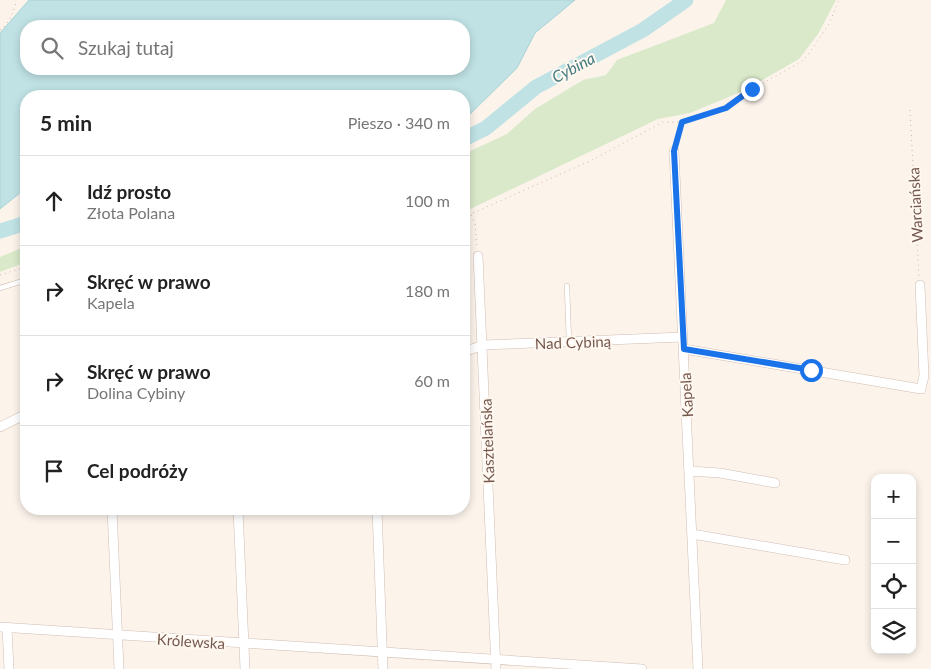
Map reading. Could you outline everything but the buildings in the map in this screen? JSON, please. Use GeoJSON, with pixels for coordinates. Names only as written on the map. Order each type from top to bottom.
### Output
{"type":"FeatureCollection","features":[{"type":"Feature","properties":{"kind":"street","name":"Kapela"},"geometry":{"type":"LineString","coordinates":[[674,151],[698,669]]}},
{"type":"Feature","properties":{"kind":"street","name":"Kasztelańska"},"geometry":{"type":"LineString","coordinates":[[478,256],[496,665]]}},
{"type":"Feature","properties":{"kind":"street"},"geometry":{"type":"LineString","coordinates":[[684,349],[921,389],[924,376],[920,285]]}},
{"type":"Feature","properties":{"kind":"street","name":"Nad Cybiną"},"geometry":{"type":"LineString","coordinates":[[470,350],[483,345],[683,337]]}},
{"type":"Feature","properties":{"kind":"street"},"geometry":{"type":"LineString","coordinates":[[0,427],[20,417]]}},
{"type":"Feature","properties":{"kind":"street"},"geometry":{"type":"LineString","coordinates":[[689,472],[720,473],[775,483]]}},
{"type":"Feature","properties":{"kind":"street"},"geometry":{"type":"LineString","coordinates":[[112,515],[119,669]]}},
{"type":"Feature","properties":{"kind":"street"},"geometry":{"type":"LineString","coordinates":[[238,515],[245,669]]}},
{"type":"Feature","properties":{"kind":"street"},"geometry":{"type":"LineString","coordinates":[[377,515],[383,669]]}},
{"type":"Feature","properties":{"kind":"street"},"geometry":{"type":"LineString","coordinates":[[692,534],[845,560]]}},
{"type":"Feature","properties":{"kind":"street"},"geometry":{"type":"LineString","coordinates":[[4,627],[8,669]]}},
{"type":"Feature","properties":{"kind":"street","name":"Królewska"},"geometry":{"type":"LineString","coordinates":[[4,627],[383,653],[496,665],[642,669]]}},
{"type":"Feature","properties":{"kind":"lane"},"geometry":{"type":"LineString","coordinates":[[0,288],[20,282]]}},
{"type":"Feature","properties":{"kind":"lane"},"geometry":{"type":"LineString","coordinates":[[567,286],[569,342]]}},
{"type":"Feature","properties":{"kind":"path"},"geometry":{"type":"LineString","coordinates":[[0,30],[6,26],[17,0]]}},
{"type":"Feature","properties":{"kind":"path"},"geometry":{"type":"LineString","coordinates":[[478,256],[475,223],[471,214],[592,160],[662,122],[682,122],[726,108],[764,81],[801,62],[808,55],[828,24],[839,0]]}},
{"type":"Feature","properties":{"kind":"path","name":"Warciańska"},"geometry":{"type":"LineString","coordinates":[[910,110],[920,285]]}},
{"type":"Feature","properties":{"kind":"path"},"geometry":{"type":"LineString","coordinates":[[674,151],[682,122]]}},
{"type":"Feature","properties":{"kind":"path"},"geometry":{"type":"LineString","coordinates":[[0,275],[20,269]]}},
{"type":"Feature","properties":{"kind":"green space"},"geometry":{"type":"Polygon","coordinates":[[[726,0],[836,0],[818,34],[799,59],[743,91],[690,113],[658,119],[470,209],[470,151],[507,134],[535,109],[583,80],[606,75],[617,60],[714,23],[726,0]]]}},
{"type":"Feature","properties":{"kind":"green space"},"geometry":{"type":"Polygon","coordinates":[[[20,249],[20,264],[0,272],[0,257],[20,249]]]}},
{"type":"Feature","properties":{"kind":"water"},"geometry":{"type":"Polygon","coordinates":[[[29,0],[575,0],[535,33],[517,68],[470,114],[470,90],[20,90],[20,193],[0,209],[0,33],[29,0]]]}},
{"type":"Feature","properties":{"kind":"waterway","name":"Cybina"},"geometry":{"type":"LineString","coordinates":[[470,136],[486,128],[536,87],[643,30],[686,0]]}},
{"type":"Feature","properties":{"kind":"waterway","name":"Cybina"},"geometry":{"type":"LineString","coordinates":[[0,231],[20,225]]}},
{"type":"Feature","properties":{"kind":"route"},"geometry":{"type":"LineString","coordinates":[[752,89],[736,103],[726,108],[682,122],[674,151],[684,349],[811,370]]}}]}
